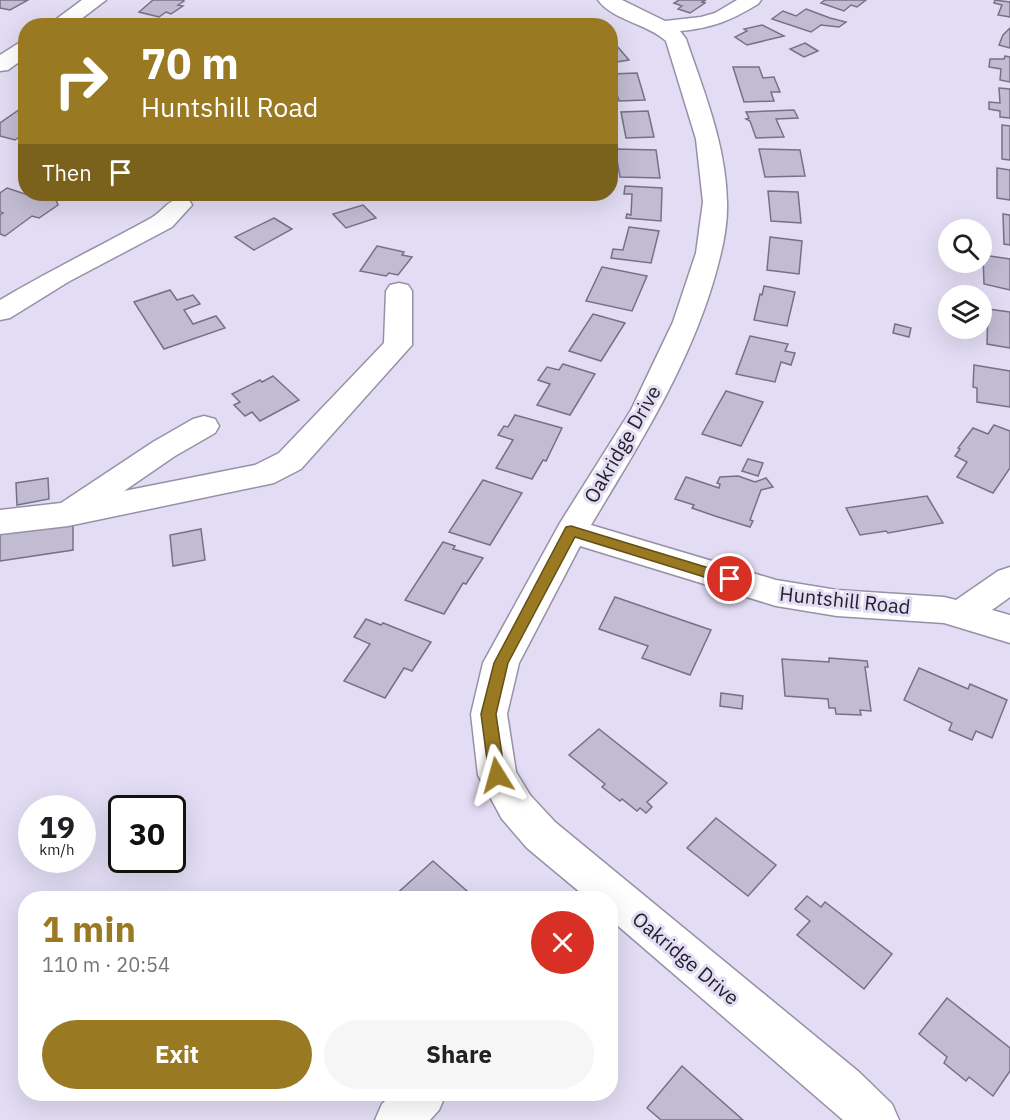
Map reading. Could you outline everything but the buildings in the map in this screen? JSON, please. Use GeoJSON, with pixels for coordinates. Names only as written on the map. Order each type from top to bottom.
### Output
{"type":"FeatureCollection","features":[{"type":"Feature","properties":{"kind":"street"},"geometry":{"type":"LineString","coordinates":[[69,18],[96,0]]}},
{"type":"Feature","properties":{"kind":"street"},"geometry":{"type":"LineString","coordinates":[[608,0],[629,13],[663,27],[703,23],[722,17],[751,0]]}},
{"type":"Feature","properties":{"kind":"street","name":"Oakridge Drive"},"geometry":{"type":"LineString","coordinates":[[602,891],[541,835],[516,807],[497,775],[489,714],[501,663],[571,531],[645,411],[687,322],[709,253],[715,202],[708,139],[676,39],[663,27]]}},
{"type":"Feature","properties":{"kind":"street"},"geometry":{"type":"LineString","coordinates":[[0,65],[18,53]]}},
{"type":"Feature","properties":{"kind":"street"},"geometry":{"type":"LineString","coordinates":[[0,312],[58,276],[164,222],[180,205]]}},
{"type":"Feature","properties":{"kind":"street"},"geometry":{"type":"LineString","coordinates":[[0,522],[68,514],[263,475],[290,461],[398,345],[399,291]]}},
{"type":"Feature","properties":{"kind":"street"},"geometry":{"type":"LineString","coordinates":[[68,514],[164,449],[204,426]]}},
{"type":"Feature","properties":{"kind":"street","name":"Huntshill Road"},"geometry":{"type":"LineString","coordinates":[[571,531],[776,593],[837,603],[944,610],[1010,629]]}},
{"type":"Feature","properties":{"kind":"street"},"geometry":{"type":"LineString","coordinates":[[961,614],[1010,580]]}},
{"type":"Feature","properties":{"kind":"street","name":"Oakridge Drive"},"geometry":{"type":"LineString","coordinates":[[618,904],[843,1088],[876,1120]]}},
{"type":"Feature","properties":{"kind":"street"},"geometry":{"type":"LineString","coordinates":[[398,1120],[416,1101]]}},
{"type":"Feature","properties":{"kind":"route"},"geometry":{"type":"LineString","coordinates":[[497,775],[489,714],[501,663],[571,531],[730,579]]}}]}
